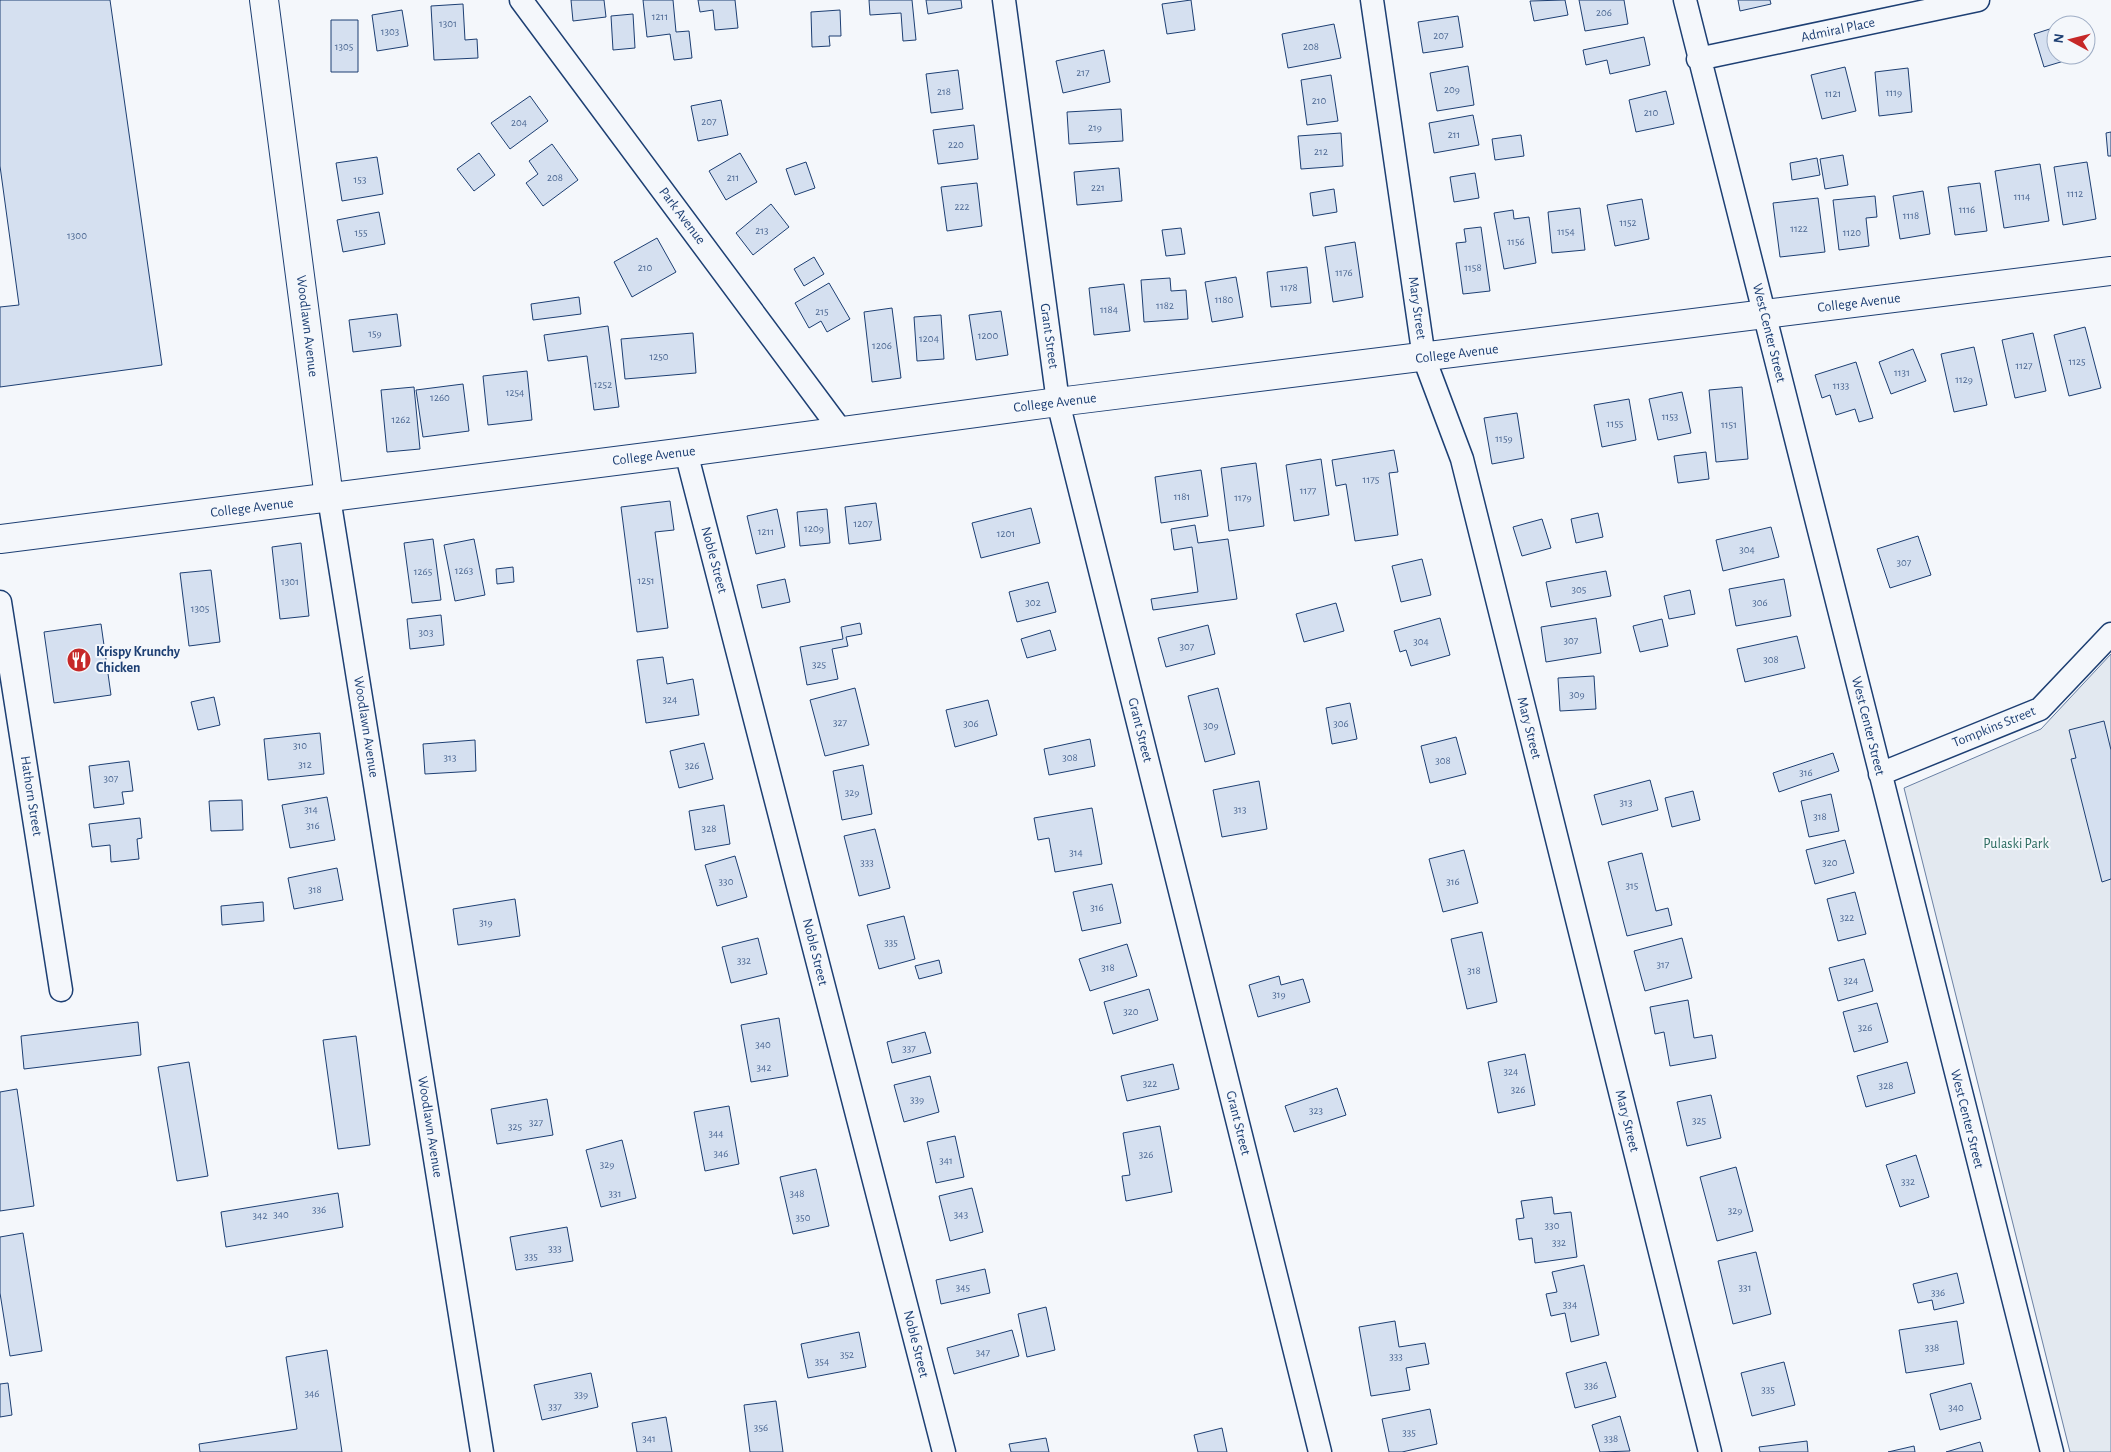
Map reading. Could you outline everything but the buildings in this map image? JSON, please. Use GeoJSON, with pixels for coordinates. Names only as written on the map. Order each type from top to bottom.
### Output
{"type":"FeatureCollection","features":[{"type":"Feature","properties":{"kind":"main road","name":"Woodlawn Avenue"},"geometry":{"type":"LineString","coordinates":[[264,0],[330,498]]}},
{"type":"Feature","properties":{"kind":"main road","name":"College Avenue"},"geometry":{"type":"LineString","coordinates":[[0,539],[842,432],[1058,402],[1764,316],[2111,271]]}},
{"type":"Feature","properties":{"kind":"street","name":"Park Avenue"},"geometry":{"type":"LineString","coordinates":[[521,0],[842,432]]}},
{"type":"Feature","properties":{"kind":"street","name":"Grant Street"},"geometry":{"type":"LineString","coordinates":[[1004,0],[1058,402],[1320,1452]]}},
{"type":"Feature","properties":{"kind":"street","name":"Mary Street"},"geometry":{"type":"LineString","coordinates":[[1372,0],[1424,358],[1462,459],[1710,1452]]}},
{"type":"Feature","properties":{"kind":"street","name":"West Center Street"},"geometry":{"type":"LineString","coordinates":[[1685,0],[1698,59],[2052,1452]]}},
{"type":"Feature","properties":{"kind":"street","name":"Admiral Place"},"geometry":{"type":"LineString","coordinates":[[1698,59],[1978,0]]}},
{"type":"Feature","properties":{"kind":"street","name":"Noble Street"},"geometry":{"type":"LineString","coordinates":[[686,452],[944,1452]]}},
{"type":"Feature","properties":{"kind":"street","name":"Woodlawn Avenue"},"geometry":{"type":"LineString","coordinates":[[330,498],[482,1452]]}},
{"type":"Feature","properties":{"kind":"street","name":"Hathorn Street"},"geometry":{"type":"LineString","coordinates":[[0,602],[61,990]]}},
{"type":"Feature","properties":{"kind":"street","name":"Tompkins Street"},"geometry":{"type":"LineString","coordinates":[[1880,774],[2040,709],[2111,634]]}},
{"type":"Feature","properties":{"kind":"green space","name":"Pulaski Park"},"geometry":{"type":"Polygon","coordinates":[[[2111,654],[2111,1452],[2070,1452],[1904,788],[2041,729],[2111,654]]]}},
{"type":"Feature","properties":{"kind":"place","name":"Krispy Krunchy Chicken"},"geometry":{"type":"Point","coordinates":[79,660]}}]}
